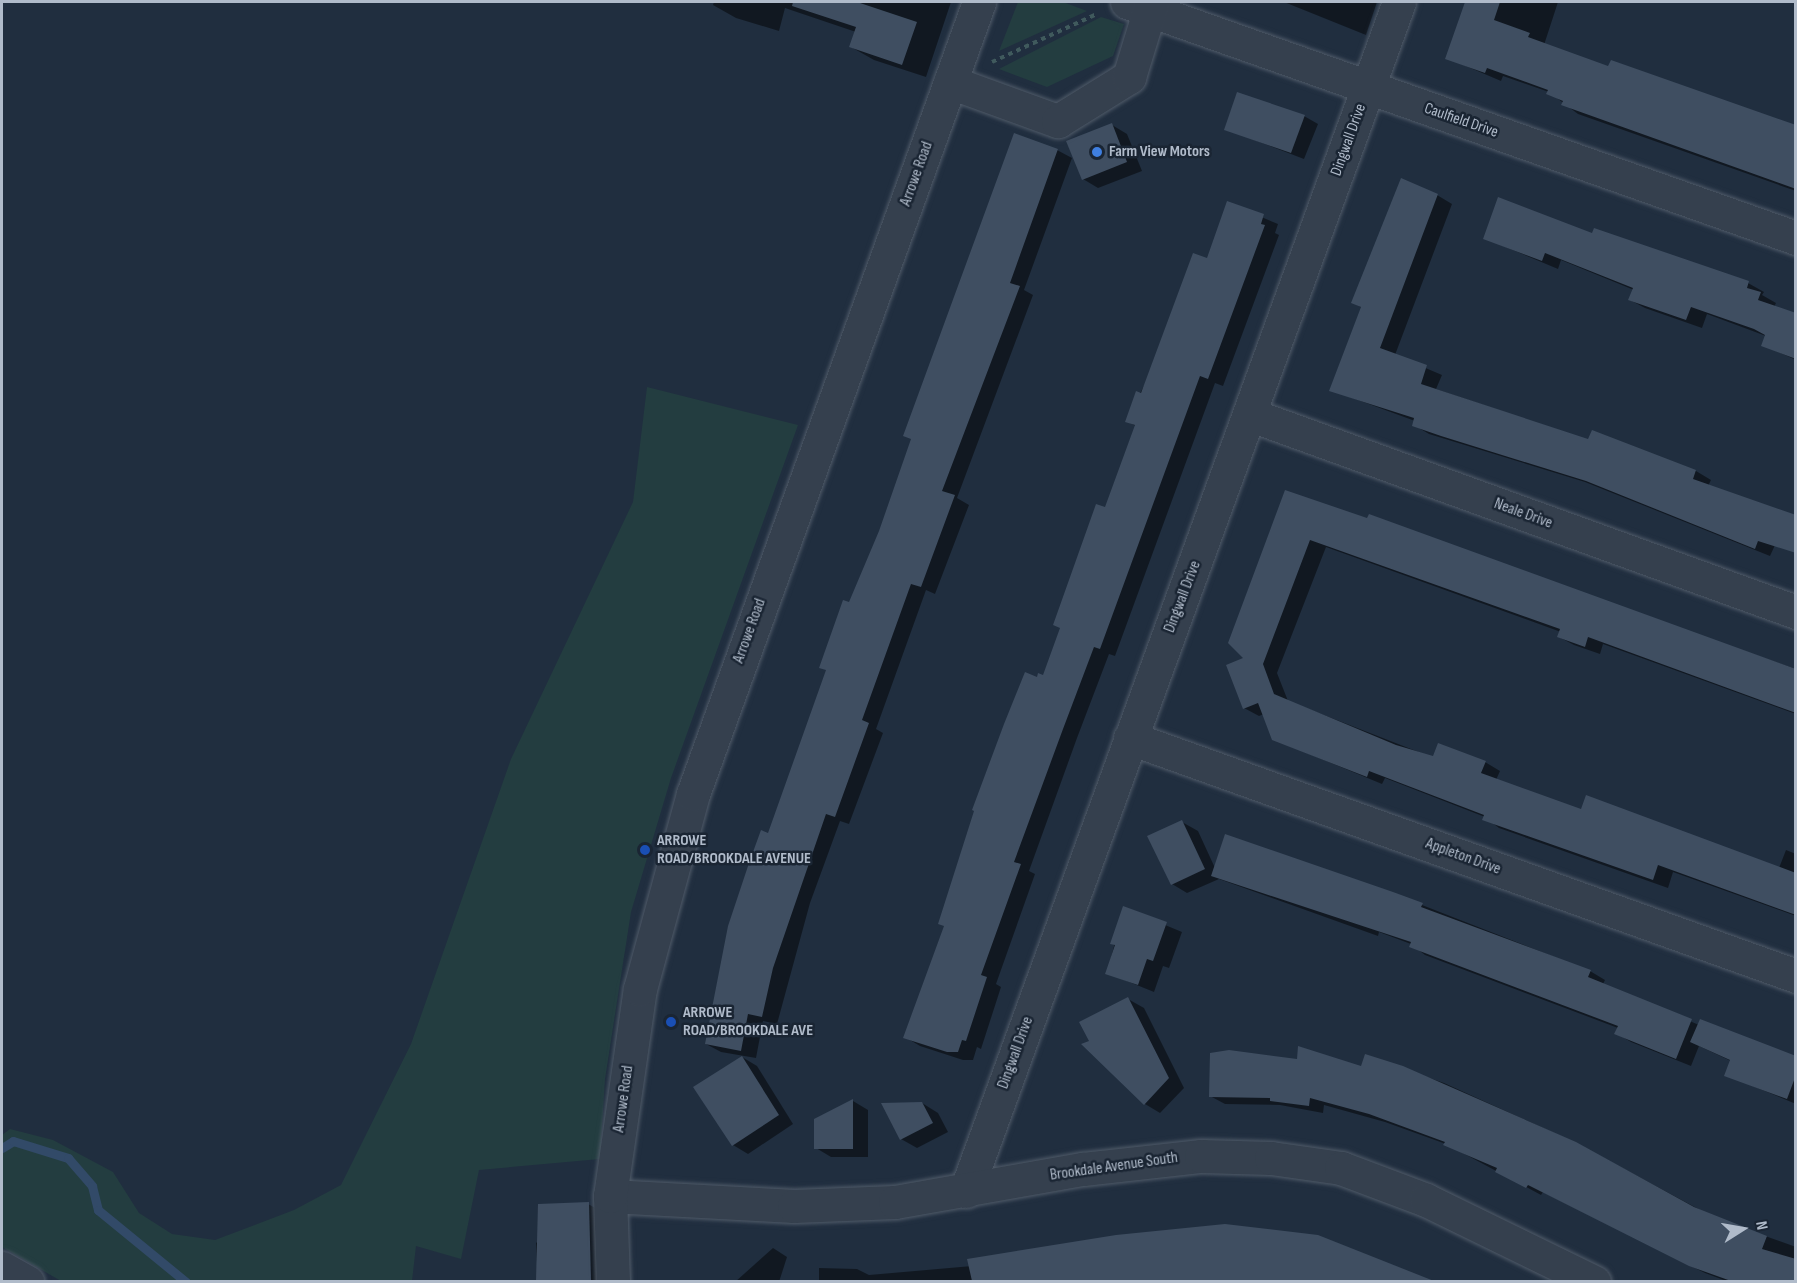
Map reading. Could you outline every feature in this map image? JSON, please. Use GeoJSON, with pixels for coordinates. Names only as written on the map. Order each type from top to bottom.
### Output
{"type":"FeatureCollection","features":[{"type":"Feature","properties":{"kind":"street","name":"Arrowe Road"},"geometry":{"type":"LineString","coordinates":[[613,1281],[610,1196],[640,989],[693,794],[980,2]]}},
{"type":"Feature","properties":{"kind":"street","name":"Dingwall Drive"},"geometry":{"type":"LineString","coordinates":[[966,1191],[1130,738],[1251,415],[1399,2]]}},
{"type":"Feature","properties":{"kind":"street"},"geometry":{"type":"LineString","coordinates":[[950,82],[1058,121],[1129,76],[1134,6]]}},
{"type":"Feature","properties":{"kind":"street","name":"Caulfield Drive"},"geometry":{"type":"LineString","coordinates":[[1134,6],[1796,238]]}},
{"type":"Feature","properties":{"kind":"street","name":"Neale Drive"},"geometry":{"type":"LineString","coordinates":[[1251,415],[1796,612]]}},
{"type":"Feature","properties":{"kind":"street","name":"Appleton Drive"},"geometry":{"type":"LineString","coordinates":[[1130,738],[1796,976]]}},
{"type":"Feature","properties":{"kind":"street","name":"Brookdale Avenue South"},"geometry":{"type":"LineString","coordinates":[[610,1196],[794,1206],[895,1202],[1083,1169],[1201,1156],[1283,1159],[1341,1168],[1426,1200],[1594,1281]]}},
{"type":"Feature","properties":{"kind":"street"},"geometry":{"type":"LineString","coordinates":[[2,1268],[27,1281]]}},
{"type":"Feature","properties":{"kind":"path"},"geometry":{"type":"LineString","coordinates":[[950,82],[1134,6]]}},
{"type":"Feature","properties":{"kind":"green space"},"geometry":{"type":"Polygon","coordinates":[[[1018,2],[1063,2],[1087,11],[999,51],[1018,2]]]}},
{"type":"Feature","properties":{"kind":"green space"},"geometry":{"type":"Polygon","coordinates":[[[1101,17],[1124,24],[1113,56],[1047,87],[999,69],[1101,17]]]}},
{"type":"Feature","properties":{"kind":"green space"},"geometry":{"type":"Polygon","coordinates":[[[647,387],[798,425],[671,778],[631,912],[605,1079],[600,1159],[479,1170],[461,1259],[416,1246],[412,1281],[61,1281],[2,1247],[2,1135],[10,1129],[53,1140],[113,1172],[139,1213],[172,1234],[215,1240],[294,1210],[341,1185],[411,1044],[511,759],[633,502],[647,387]]]}},
{"type":"Feature","properties":{"kind":"building"},"geometry":{"type":"Polygon","coordinates":[[[793,2],[857,2],[917,22],[902,65],[849,47],[856,27],[792,6],[793,2]]]}},
{"type":"Feature","properties":{"kind":"building"},"geometry":{"type":"Polygon","coordinates":[[[1465,2],[1500,2],[1494,20],[1530,33],[1528,37],[1608,66],[1611,60],[1796,125],[1796,189],[1561,105],[1563,101],[1546,94],[1548,90],[1487,68],[1485,73],[1445,59],[1465,2]]]}},
{"type":"Feature","properties":{"kind":"building"},"geometry":{"type":"Polygon","coordinates":[[[1237,92],[1305,115],[1291,153],[1224,130],[1237,92]]]}},
{"type":"Feature","properties":{"kind":"building","name":"Farm View Motors"},"geometry":{"type":"Polygon","coordinates":[[[1112,123],[1127,162],[1082,180],[1066,141],[1112,123]]]}},
{"type":"Feature","properties":{"kind":"building"},"geometry":{"type":"Polygon","coordinates":[[[1014,133],[1058,149],[1010,283],[1020,286],[942,491],[955,495],[921,587],[911,584],[862,720],[869,723],[835,817],[826,814],[773,968],[762,1017],[748,1014],[741,1051],[705,1044],[728,926],[749,863],[761,830],[768,833],[826,670],[819,668],[843,600],[849,602],[879,531],[911,439],[903,436],[1014,133]]]}},
{"type":"Feature","properties":{"kind":"building"},"geometry":{"type":"Polygon","coordinates":[[[1401,178],[1438,194],[1380,348],[1427,365],[1421,384],[1588,439],[1592,430],[1696,470],[1693,479],[1796,515],[1796,553],[1758,541],[1755,549],[1586,481],[1412,426],[1414,418],[1329,391],[1361,307],[1351,303],[1401,178]]]}},
{"type":"Feature","properties":{"kind":"building"},"geometry":{"type":"Polygon","coordinates":[[[1498,197],[1592,233],[1594,228],[1749,281],[1747,288],[1761,292],[1758,300],[1796,313],[1796,359],[1761,346],[1765,335],[1754,329],[1691,307],[1686,320],[1628,300],[1633,288],[1545,253],[1542,261],[1483,239],[1498,197]]]}},
{"type":"Feature","properties":{"kind":"building"},"geometry":{"type":"Polygon","coordinates":[[[1227,201],[1264,214],[1261,224],[1265,225],[1208,379],[1200,376],[1100,649],[1094,647],[1014,862],[1021,864],[981,975],[987,977],[966,1041],[962,1040],[958,1052],[947,1052],[903,1038],[944,926],[938,924],[974,811],[972,810],[1004,724],[1025,672],[1037,677],[1038,673],[1043,675],[1060,628],[1053,625],[1096,504],[1105,507],[1135,425],[1125,422],[1136,391],[1141,393],[1193,253],[1207,258],[1227,201]]]}},
{"type":"Feature","properties":{"kind":"building"},"geometry":{"type":"Polygon","coordinates":[[[1285,490],[1367,518],[1369,514],[1796,669],[1796,713],[1588,637],[1585,647],[1557,637],[1560,629],[1310,540],[1263,664],[1274,694],[1396,745],[1433,756],[1438,743],[1486,761],[1481,773],[1581,809],[1586,795],[1796,873],[1796,915],[1658,865],[1653,880],[1482,820],[1484,815],[1369,771],[1367,777],[1272,740],[1258,703],[1243,709],[1226,665],[1243,658],[1228,643],[1285,490]]]}},
{"type":"Feature","properties":{"kind":"building"},"geometry":{"type":"Polygon","coordinates":[[[1182,820],[1205,869],[1171,885],[1147,836],[1182,820]]]}},
{"type":"Feature","properties":{"kind":"building"},"geometry":{"type":"Polygon","coordinates":[[[1225,834],[1423,903],[1421,907],[1591,970],[1588,977],[1692,1019],[1676,1059],[1614,1034],[1618,1026],[1409,947],[1411,942],[1211,876],[1225,834]]]}},
{"type":"Feature","properties":{"kind":"building"},"geometry":{"type":"Polygon","coordinates":[[[1123,906],[1167,922],[1153,961],[1147,959],[1138,985],[1105,974],[1115,945],[1110,944],[1123,906]]]}},
{"type":"Feature","properties":{"kind":"building"},"geometry":{"type":"Polygon","coordinates":[[[1128,997],[1169,1078],[1144,1105],[1081,1044],[1089,1041],[1079,1022],[1128,997]]]}},
{"type":"Feature","properties":{"kind":"building"},"geometry":{"type":"Polygon","coordinates":[[[1700,1019],[1796,1056],[1796,1075],[1787,1099],[1724,1076],[1730,1060],[1690,1042],[1700,1019]]]}},
{"type":"Feature","properties":{"kind":"building"},"geometry":{"type":"Polygon","coordinates":[[[1298,1046],[1361,1066],[1365,1054],[1403,1066],[1576,1142],[1694,1207],[1767,1236],[1762,1249],[1796,1259],[1796,1281],[1731,1281],[1689,1266],[1528,1185],[1526,1188],[1495,1172],[1497,1168],[1443,1145],[1445,1142],[1369,1114],[1310,1098],[1309,1106],[1270,1101],[1270,1098],[1209,1097],[1210,1053],[1229,1050],[1297,1059],[1298,1046]]]}},
{"type":"Feature","properties":{"kind":"building"},"geometry":{"type":"Polygon","coordinates":[[[742,1056],[779,1115],[732,1146],[693,1087],[742,1056]]]}},
{"type":"Feature","properties":{"kind":"building"},"geometry":{"type":"Polygon","coordinates":[[[853,1099],[853,1149],[814,1149],[814,1119],[853,1099]]]}},
{"type":"Feature","properties":{"kind":"building"},"geometry":{"type":"Polygon","coordinates":[[[922,1102],[933,1123],[900,1140],[881,1103],[922,1102]]]}},
{"type":"Feature","properties":{"kind":"building"},"geometry":{"type":"Polygon","coordinates":[[[589,1202],[591,1281],[536,1281],[538,1204],[589,1202]]]}},
{"type":"Feature","properties":{"kind":"building"},"geometry":{"type":"Polygon","coordinates":[[[1225,1224],[1318,1235],[1434,1281],[972,1281],[967,1259],[1116,1235],[1225,1224]]]}},
{"type":"Feature","properties":{"kind":"waterway"},"geometry":{"type":"LineString","coordinates":[[2,1148],[13,1141],[68,1158],[92,1186],[98,1210],[186,1282]]}},
{"type":"Feature","properties":{"kind":"place","name":"Farm View Motors"},"geometry":{"type":"Point","coordinates":[1097,152]}},
{"type":"Feature","properties":{"kind":"place","name":"ARROWE ROAD/BROOKDALE AVENUE"},"geometry":{"type":"Point","coordinates":[645,850]}},
{"type":"Feature","properties":{"kind":"place","name":"ARROWE ROAD/BROOKDALE AVE"},"geometry":{"type":"Point","coordinates":[671,1022]}}]}
